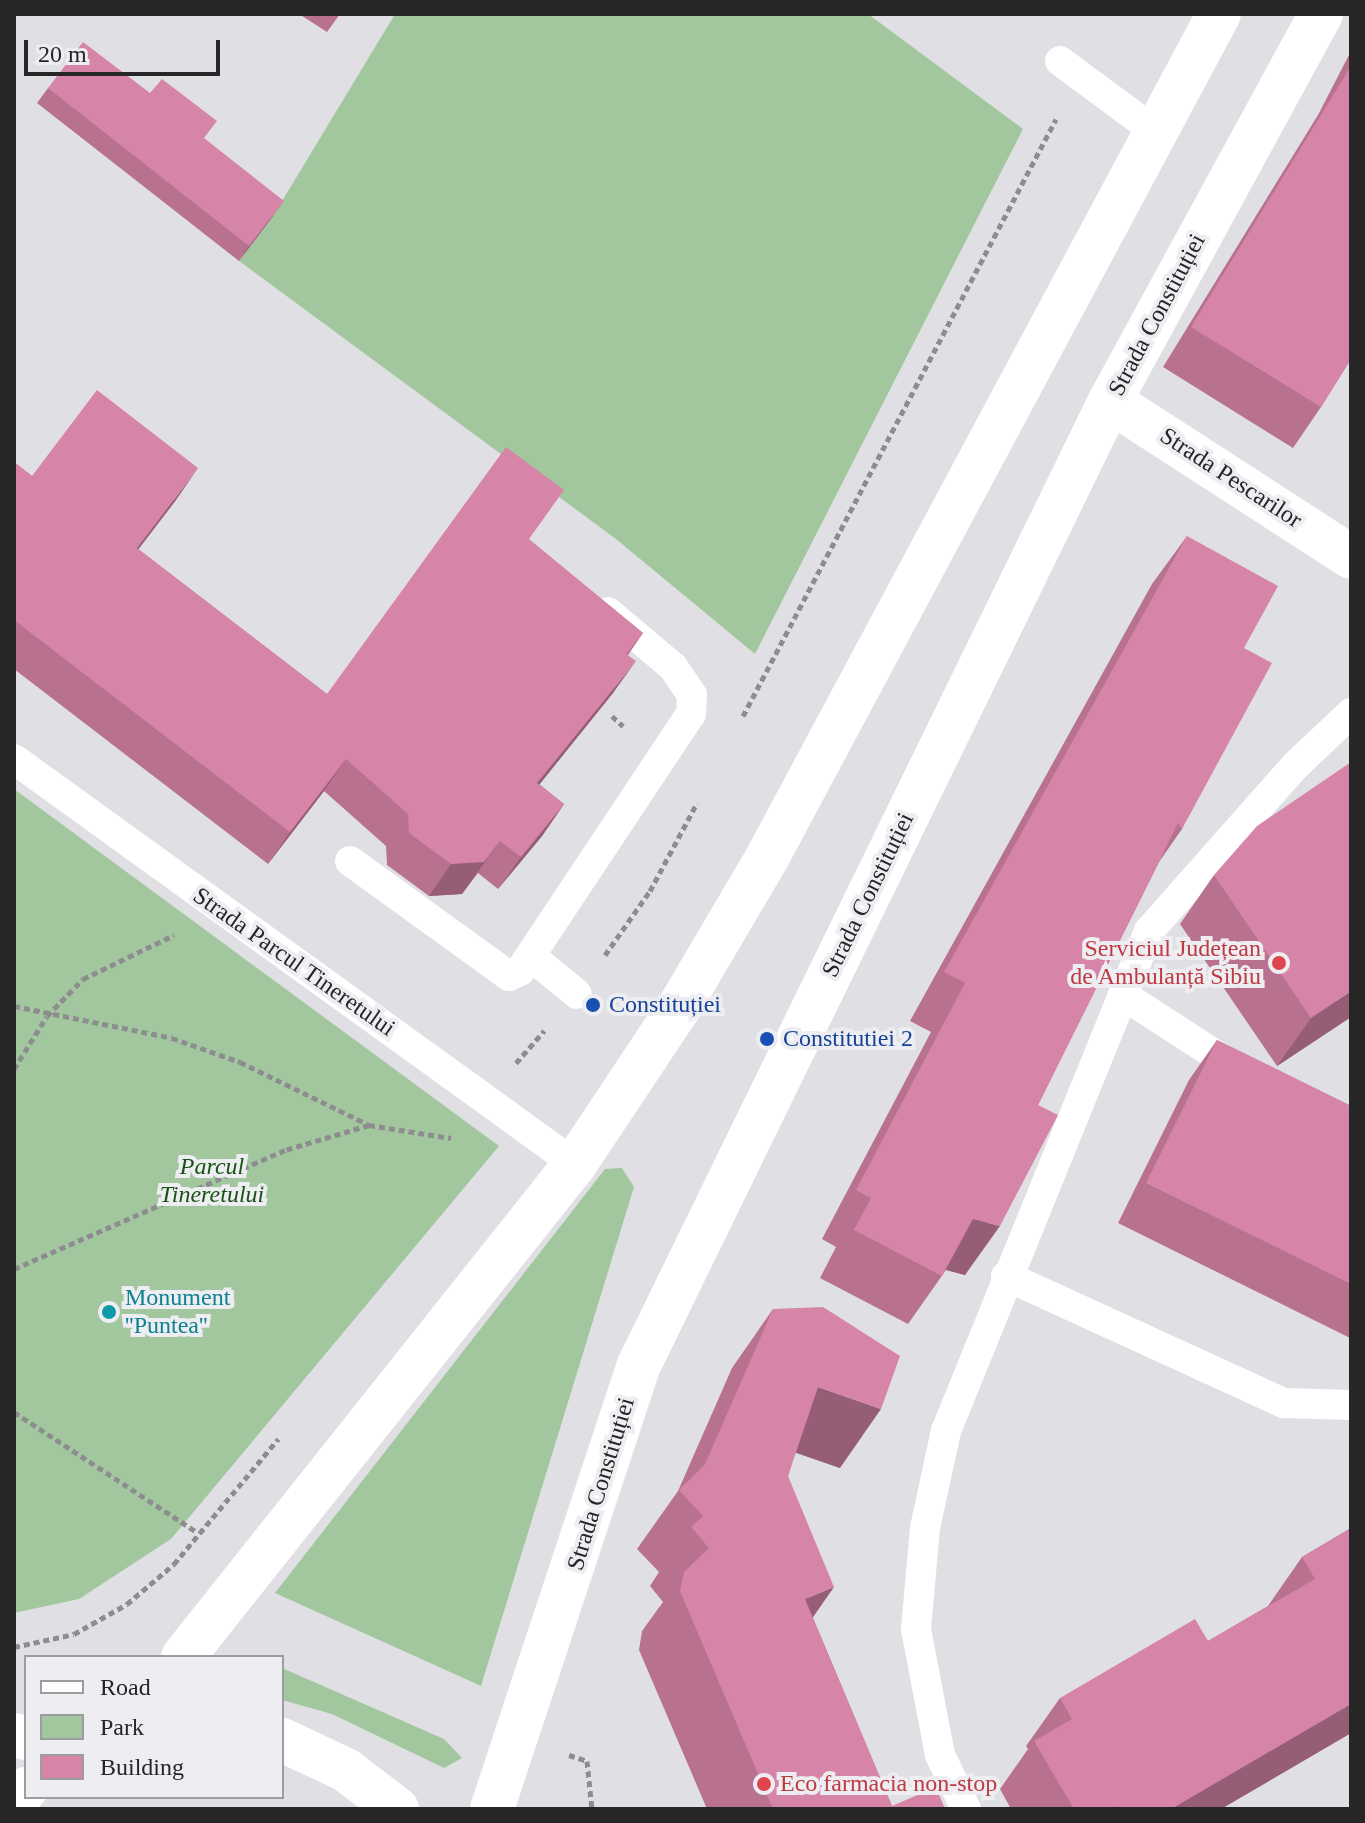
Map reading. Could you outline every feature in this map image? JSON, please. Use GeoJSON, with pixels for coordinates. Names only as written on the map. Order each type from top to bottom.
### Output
{"type":"FeatureCollection","features":[{"type":"Feature","properties":{"kind":"main road"},"geometry":{"type":"LineString","coordinates":[[185,1655],[575,1164],[768,856],[1219,14]]}},
{"type":"Feature","properties":{"kind":"main road","name":"Strada Constituției"},"geometry":{"type":"LineString","coordinates":[[492,1809],[639,1365],[1110,401],[1321,14]]}},
{"type":"Feature","properties":{"kind":"main road","name":"Strada Pescarilor"},"geometry":{"type":"LineString","coordinates":[[1110,401],[1351,557]]}},
{"type":"Feature","properties":{"kind":"main road"},"geometry":{"type":"LineString","coordinates":[[284,1741],[346,1770],[397,1809]]}},
{"type":"Feature","properties":{"kind":"lane"},"geometry":{"type":"LineString","coordinates":[[1069,68],[1156,132]]}},
{"type":"Feature","properties":{"kind":"lane"},"geometry":{"type":"LineString","coordinates":[[350,861],[509,976],[532,957],[691,714],[692,695],[673,667],[585,593]]}},
{"type":"Feature","properties":{"kind":"lane"},"geometry":{"type":"LineString","coordinates":[[966,1809],[940,1755],[916,1629],[925,1528],[946,1431],[1006,1276],[1149,931],[1295,766],[1351,713]]}},
{"type":"Feature","properties":{"kind":"lane","name":"Strada Parcul Tineretului"},"geometry":{"type":"LineString","coordinates":[[14,759],[238,924],[486,1097],[575,1164]]}},
{"type":"Feature","properties":{"kind":"lane"},"geometry":{"type":"LineString","coordinates":[[532,957],[577,994]]}},
{"type":"Feature","properties":{"kind":"lane"},"geometry":{"type":"LineString","coordinates":[[1123,995],[1266,1087]]}},
{"type":"Feature","properties":{"kind":"lane"},"geometry":{"type":"LineString","coordinates":[[1006,1276],[1284,1403],[1351,1405]]}},
{"type":"Feature","properties":{"kind":"path"},"geometry":{"type":"LineString","coordinates":[[740,720],[1069,68]]}},
{"type":"Feature","properties":{"kind":"path"},"geometry":{"type":"LineString","coordinates":[[612,716],[625,728]]}},
{"type":"Feature","properties":{"kind":"path"},"geometry":{"type":"LineString","coordinates":[[486,1097],[577,994],[650,891],[703,790]]}},
{"type":"Feature","properties":{"kind":"path"},"geometry":{"type":"LineString","coordinates":[[14,1069],[47,1016],[106,963],[182,932],[238,924]]}},
{"type":"Feature","properties":{"kind":"path"},"geometry":{"type":"LineString","coordinates":[[14,1006],[47,1016],[199,1048],[369,1125],[465,1141]]}},
{"type":"Feature","properties":{"kind":"path"},"geometry":{"type":"LineString","coordinates":[[14,1269],[285,1150],[369,1125]]}},
{"type":"Feature","properties":{"kind":"path"},"geometry":{"type":"LineString","coordinates":[[14,1412],[198,1533]]}},
{"type":"Feature","properties":{"kind":"path"},"geometry":{"type":"LineString","coordinates":[[14,1647],[102,1620],[174,1564]]}},
{"type":"Feature","properties":{"kind":"green space"},"geometry":{"type":"Polygon","coordinates":[[[395,14],[868,14],[1023,129],[755,654],[616,539],[239,261],[273,216],[395,14]]]}},
{"type":"Feature","properties":{"kind":"green space","name":"Parcul Tineretului"},"geometry":{"type":"Polygon","coordinates":[[[14,789],[499,1146],[171,1539],[79,1599],[14,1613],[14,789]]]}},
{"type":"Feature","properties":{"kind":"green space"},"geometry":{"type":"Polygon","coordinates":[[[622,1168],[634,1187],[481,1686],[275,1593],[605,1169],[622,1168]]]}},
{"type":"Feature","properties":{"kind":"green space"},"geometry":{"type":"Polygon","coordinates":[[[284,1669],[444,1739],[462,1758],[444,1768],[332,1714],[284,1701],[284,1669]]]}},
{"type":"Feature","properties":{"kind":"building"},"geometry":{"type":"Polygon","coordinates":[[[83,42],[150,93],[162,79],[217,121],[204,138],[284,201],[249,246],[48,88],[83,42]]]}},
{"type":"Feature","properties":{"kind":"building"},"geometry":{"type":"Polygon","coordinates":[[[1351,66],[1351,359],[1321,407],[1191,327],[1351,66]]]}},
{"type":"Feature","properties":{"kind":"building"},"geometry":{"type":"Polygon","coordinates":[[[97,390],[198,468],[137,548],[327,694],[506,447],[564,490],[529,539],[643,633],[626,654],[636,661],[537,783],[564,804],[521,857],[500,841],[484,862],[451,864],[409,833],[408,814],[346,759],[290,832],[14,620],[14,462],[32,476],[97,390]]]}},
{"type":"Feature","properties":{"kind":"building"},"geometry":{"type":"Polygon","coordinates":[[[1187,536],[1278,586],[1244,648],[1272,663],[1182,829],[1178,823],[1038,1105],[1058,1115],[1000,1226],[973,1219],[942,1276],[854,1230],[871,1198],[856,1190],[965,983],[944,972],[1187,536]]]}},
{"type":"Feature","properties":{"kind":"building","name":"Serviciul Județean de Ambulanță Sibiu"},"geometry":{"type":"Polygon","coordinates":[[[1351,762],[1351,991],[1311,1018],[1214,875],[1257,826],[1351,762]]]}},
{"type":"Feature","properties":{"kind":"building"},"geometry":{"type":"Polygon","coordinates":[[[1217,1040],[1351,1106],[1351,1284],[1146,1183],[1217,1040]]]}},
{"type":"Feature","properties":{"kind":"building"},"geometry":{"type":"Polygon","coordinates":[[[823,1307],[900,1356],[881,1409],[818,1387],[788,1476],[834,1587],[805,1599],[892,1806],[936,1787],[945,1809],[773,1809],[680,1591],[684,1572],[709,1548],[691,1527],[703,1516],[679,1490],[705,1464],[773,1309],[823,1307]]]}},
{"type":"Feature","properties":{"kind":"building"},"geometry":{"type":"Polygon","coordinates":[[[1351,1528],[1351,1704],[1171,1809],[1119,1809],[1117,1806],[1111,1809],[1074,1809],[1034,1741],[1072,1719],[1060,1698],[1195,1619],[1208,1641],[1315,1579],[1302,1557],[1351,1528]]]}},
{"type":"Feature","properties":{"kind":"place","name":"Serviciul Județean de Ambulanță Sibiu"},"geometry":{"type":"Point","coordinates":[1279,963]}},
{"type":"Feature","properties":{"kind":"place","name":"Constituției"},"geometry":{"type":"Point","coordinates":[593,1005]}},
{"type":"Feature","properties":{"kind":"place","name":"Constitutiei 2"},"geometry":{"type":"Point","coordinates":[767,1039]}},
{"type":"Feature","properties":{"kind":"place","name":"Monument ''Puntea''"},"geometry":{"type":"Point","coordinates":[109,1312]}},
{"type":"Feature","properties":{"kind":"place","name":"Eco farmacia non-stop"},"geometry":{"type":"Point","coordinates":[764,1784]}}]}
